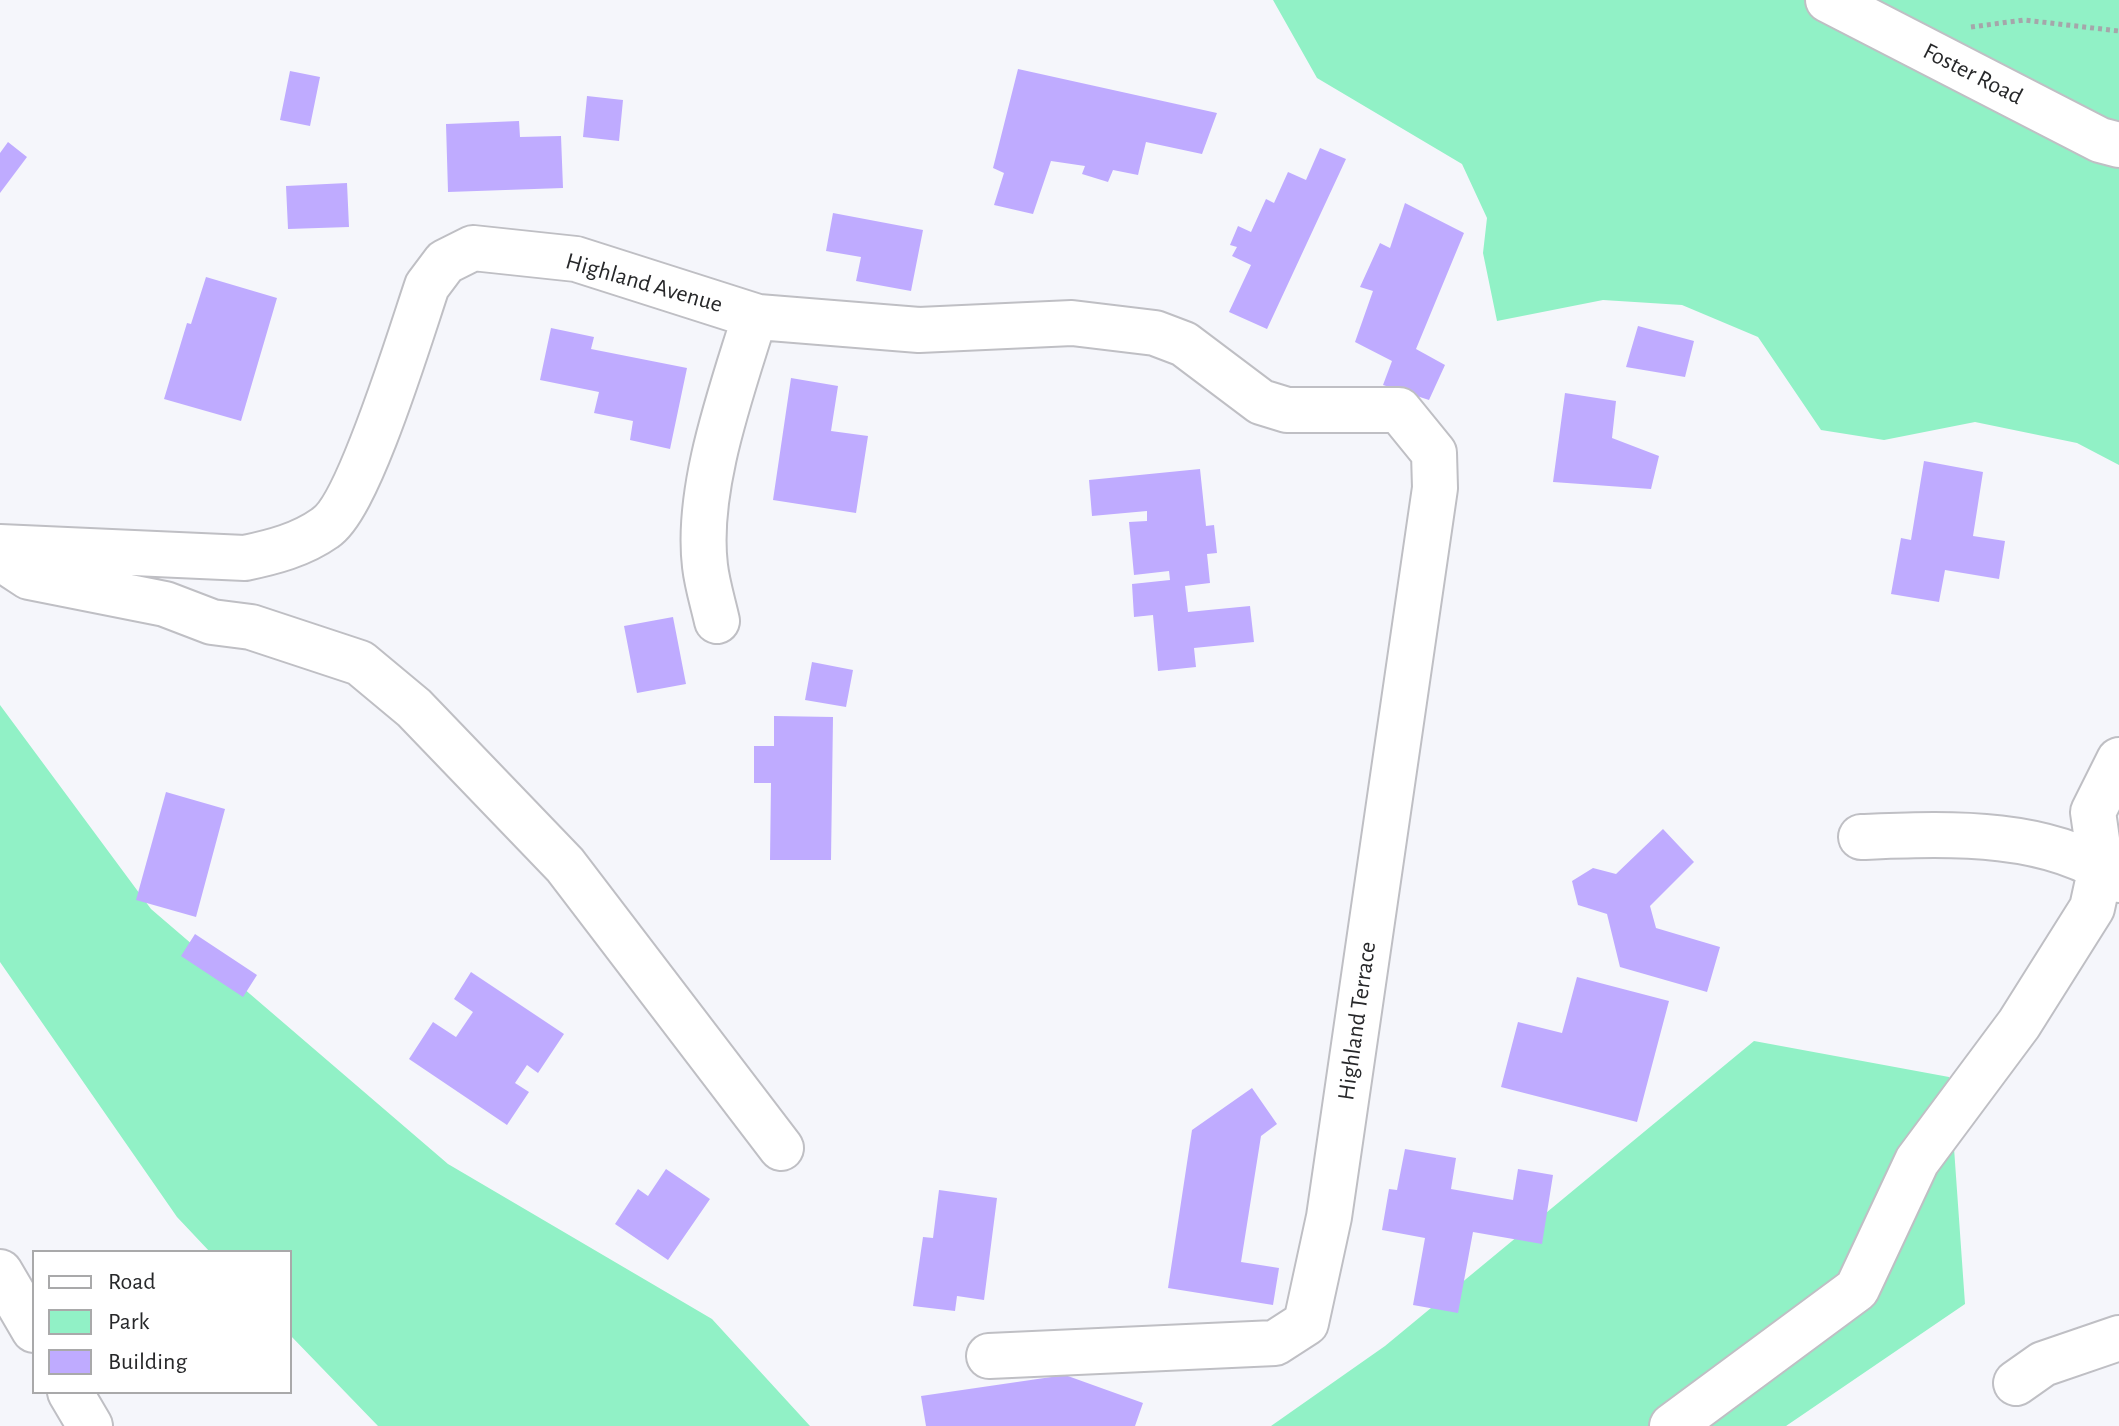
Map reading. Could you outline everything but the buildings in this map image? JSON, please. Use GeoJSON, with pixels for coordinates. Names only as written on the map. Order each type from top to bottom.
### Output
{"type":"FeatureCollection","features":[{"type":"Feature","properties":{"kind":"street","name":"Foster Road"},"geometry":{"type":"LineString","coordinates":[[1828,0],[2100,140],[2119,145]]}},
{"type":"Feature","properties":{"kind":"street","name":"Highland Avenue"},"geometry":{"type":"LineString","coordinates":[[0,547],[245,558],[279,551],[328,527],[357,483],[427,286],[445,262],[473,248],[576,259],[758,317],[919,330],[1072,323],[1155,333],[1184,344],[1261,402],[1287,410],[1399,410]]}},
{"type":"Feature","properties":{"kind":"street"},"geometry":{"type":"LineString","coordinates":[[717,621],[705,565],[705,530],[718,432],[752,325],[758,317]]}},
{"type":"Feature","properties":{"kind":"street","name":"Highland Terrace"},"geometry":{"type":"LineString","coordinates":[[989,1356],[1275,1343],[1306,1323],[1331,1201],[1435,488],[1434,453],[1399,410]]}},
{"type":"Feature","properties":{"kind":"street"},"geometry":{"type":"LineString","coordinates":[[0,558],[29,577],[165,604],[212,622],[251,627],[360,663],[414,708],[565,865],[781,1148]]}},
{"type":"Feature","properties":{"kind":"street"},"geometry":{"type":"LineString","coordinates":[[1672,1426],[1857,1289],[1917,1161],[2019,1024],[2092,908],[2110,873],[2093,812],[2119,760]]}},
{"type":"Feature","properties":{"kind":"street"},"geometry":{"type":"LineString","coordinates":[[1861,837],[1946,834],[2040,846],[2110,873]]}},
{"type":"Feature","properties":{"kind":"street"},"geometry":{"type":"LineString","coordinates":[[0,1272],[32,1327]]}},
{"type":"Feature","properties":{"kind":"street"},"geometry":{"type":"LineString","coordinates":[[2016,1383],[2043,1364],[2119,1338]]}},
{"type":"Feature","properties":{"kind":"street"},"geometry":{"type":"LineString","coordinates":[[71,1394],[90,1426]]}},
{"type":"Feature","properties":{"kind":"path"},"geometry":{"type":"LineString","coordinates":[[1963,29],[2024,20],[2119,31]]}},
{"type":"Feature","properties":{"kind":"green space"},"geometry":{"type":"Polygon","coordinates":[[[1273,0],[2119,0],[2119,465],[2077,443],[1975,422],[1884,440],[1821,430],[1758,337],[1682,305],[1603,300],[1497,321],[1483,253],[1487,218],[1462,164],[1317,78],[1273,0]]]}},
{"type":"Feature","properties":{"kind":"green space"},"geometry":{"type":"Polygon","coordinates":[[[0,705],[151,909],[448,1164],[712,1319],[810,1426],[378,1426],[292,1337],[292,1250],[208,1250],[177,1217],[0,962],[0,705]]]}},
{"type":"Feature","properties":{"kind":"green space"},"geometry":{"type":"Polygon","coordinates":[[[1754,1041],[1949,1077],[1965,1304],[1786,1426],[1271,1426],[1385,1346],[1754,1041]]]}}]}
